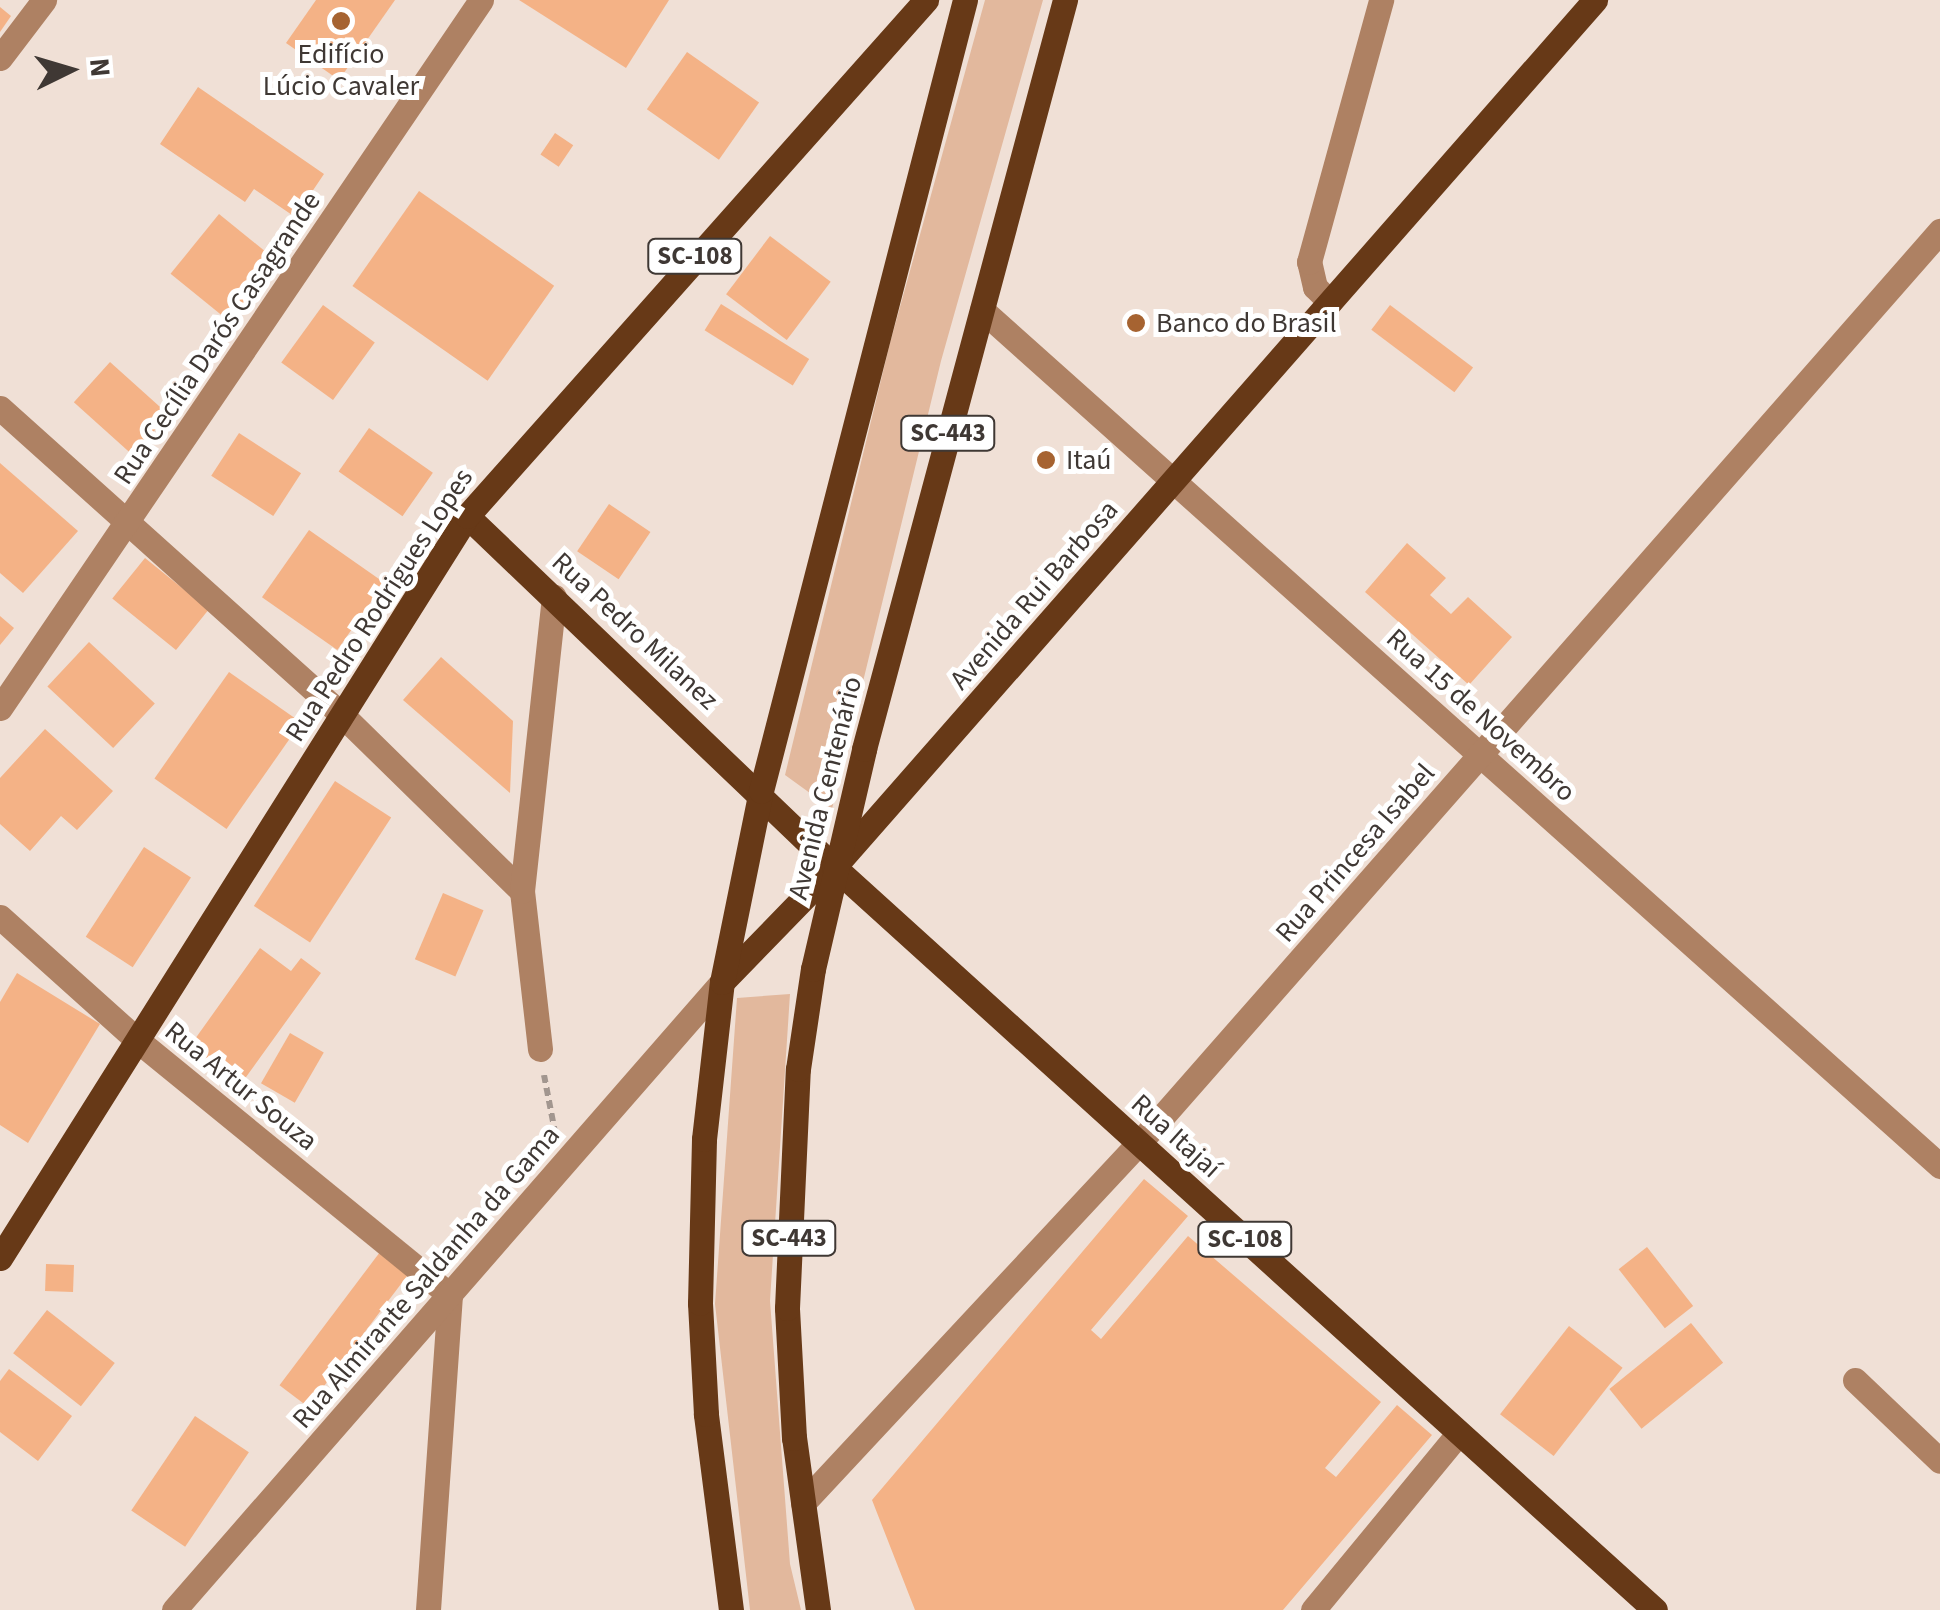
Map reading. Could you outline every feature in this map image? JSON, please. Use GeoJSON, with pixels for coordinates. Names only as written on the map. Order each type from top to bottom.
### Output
{"type":"FeatureCollection","features":[{"type":"Feature","properties":{"kind":"main road","name":"Rua Pedro Rodrigues Lopes"},"geometry":{"type":"LineString","coordinates":[[0,1258],[467,516],[926,0]]}},
{"type":"Feature","properties":{"kind":"main road"},"geometry":{"type":"LineString","coordinates":[[731,1610],[706,1414],[700,1303],[704,1139],[722,982],[761,791],[965,0]]}},
{"type":"Feature","properties":{"kind":"main road","name":"Avenida Centenário"},"geometry":{"type":"LineString","coordinates":[[818,1610],[789,1370],[790,1188],[798,1068],[834,867],[1065,0]]}},
{"type":"Feature","properties":{"kind":"main road","name":"Avenida Rui Barbosa"},"geometry":{"type":"LineString","coordinates":[[722,982],[834,867],[1595,0]]}},
{"type":"Feature","properties":{"kind":"main road","name":"Rua Pedro Milanez"},"geometry":{"type":"LineString","coordinates":[[467,516],[761,791],[834,867]]}},
{"type":"Feature","properties":{"kind":"main road","name":"Rua Itajaí"},"geometry":{"type":"LineString","coordinates":[[834,867],[1655,1610]]}},
{"type":"Feature","properties":{"kind":"street"},"geometry":{"type":"LineString","coordinates":[[0,58],[44,0]]}},
{"type":"Feature","properties":{"kind":"street","name":"Rua Cecília Darós Casagrande"},"geometry":{"type":"LineString","coordinates":[[0,708],[480,0]]}},
{"type":"Feature","properties":{"kind":"street"},"geometry":{"type":"LineString","coordinates":[[1330,302],[1315,287],[1310,262],[1381,0]]}},
{"type":"Feature","properties":{"kind":"street","name":"Rua Princesa Isabel"},"geometry":{"type":"LineString","coordinates":[[803,1503],[1139,1143],[1940,231]]}},
{"type":"Feature","properties":{"kind":"street","name":"Rua 15 de Novembro"},"geometry":{"type":"LineString","coordinates":[[982,310],[1940,1166]]}},
{"type":"Feature","properties":{"kind":"street"},"geometry":{"type":"LineString","coordinates":[[0,408],[342,715],[522,891]]}},
{"type":"Feature","properties":{"kind":"street"},"geometry":{"type":"LineString","coordinates":[[540,1049],[522,891],[554,597]]}},
{"type":"Feature","properties":{"kind":"street","name":"Rua Artur Souza"},"geometry":{"type":"LineString","coordinates":[[0,918],[137,1040],[450,1295]]}},
{"type":"Feature","properties":{"kind":"street","name":"Rua Almirante Saldanha da Gama"},"geometry":{"type":"LineString","coordinates":[[174,1610],[722,982]]}},
{"type":"Feature","properties":{"kind":"street"},"geometry":{"type":"LineString","coordinates":[[428,1610],[450,1295]]}},
{"type":"Feature","properties":{"kind":"street"},"geometry":{"type":"LineString","coordinates":[[1856,1380],[1940,1461]]}},
{"type":"Feature","properties":{"kind":"street"},"geometry":{"type":"LineString","coordinates":[[1313,1610],[1460,1433]]}},
{"type":"Feature","properties":{"kind":"path"},"geometry":{"type":"LineString","coordinates":[[540,1049],[561,1168]]}},
{"type":"Feature","properties":{"kind":"shaded area"},"geometry":{"type":"Polygon","coordinates":[[[985,0],[1043,0],[941,361],[832,809],[785,775],[890,343],[985,0]]]}},
{"type":"Feature","properties":{"kind":"shaded area"},"geometry":{"type":"Polygon","coordinates":[[[790,994],[770,1301],[790,1564],[801,1610],[750,1610],[715,1304],[737,998],[790,994]]]}},
{"type":"Feature","properties":{"kind":"building","name":"Edifício Lúcio Cavaler"},"geometry":{"type":"Polygon","coordinates":[[[316,0],[395,0],[339,80],[286,43],[316,0]]]}},
{"type":"Feature","properties":{"kind":"building"},"geometry":{"type":"Polygon","coordinates":[[[519,0],[669,0],[626,68],[519,0]]]}},
{"type":"Feature","properties":{"kind":"building"},"geometry":{"type":"Polygon","coordinates":[[[0,7],[11,16],[0,32],[0,7]]]}},
{"type":"Feature","properties":{"kind":"building"},"geometry":{"type":"Polygon","coordinates":[[[687,52],[759,102],[719,160],[647,109],[687,52]]]}},
{"type":"Feature","properties":{"kind":"building"},"geometry":{"type":"Polygon","coordinates":[[[198,87],[324,174],[295,217],[254,189],[245,202],[160,144],[198,87]]]}},
{"type":"Feature","properties":{"kind":"building"},"geometry":{"type":"Polygon","coordinates":[[[555,133],[573,145],[559,167],[540,155],[555,133]]]}},
{"type":"Feature","properties":{"kind":"building"},"geometry":{"type":"Polygon","coordinates":[[[419,191],[554,286],[488,381],[352,286],[419,191]]]}},
{"type":"Feature","properties":{"kind":"building"},"geometry":{"type":"Polygon","coordinates":[[[219,214],[277,261],[229,321],[171,274],[219,214]]]}},
{"type":"Feature","properties":{"kind":"building"},"geometry":{"type":"Polygon","coordinates":[[[770,236],[831,282],[787,340],[726,294],[770,236]]]}},
{"type":"Feature","properties":{"kind":"building"},"geometry":{"type":"Polygon","coordinates":[[[721,304],[809,359],[793,385],[705,330],[721,304]]]}},
{"type":"Feature","properties":{"kind":"building"},"geometry":{"type":"Polygon","coordinates":[[[323,305],[375,343],[333,400],[281,362],[323,305]]]}},
{"type":"Feature","properties":{"kind":"building"},"geometry":{"type":"Polygon","coordinates":[[[1390,305],[1473,368],[1454,392],[1371,330],[1390,305]]]}},
{"type":"Feature","properties":{"kind":"building"},"geometry":{"type":"Polygon","coordinates":[[[110,362],[169,415],[133,455],[74,402],[110,362]]]}},
{"type":"Feature","properties":{"kind":"building"},"geometry":{"type":"Polygon","coordinates":[[[369,428],[433,473],[402,516],[339,471],[369,428]]]}},
{"type":"Feature","properties":{"kind":"building"},"geometry":{"type":"Polygon","coordinates":[[[239,433],[301,473],[273,516],[211,476],[239,433]]]}},
{"type":"Feature","properties":{"kind":"building"},"geometry":{"type":"Polygon","coordinates":[[[0,463],[78,531],[23,593],[0,573],[0,463]]]}},
{"type":"Feature","properties":{"kind":"building"},"geometry":{"type":"Polygon","coordinates":[[[609,504],[650,532],[619,579],[577,551],[609,504]]]}},
{"type":"Feature","properties":{"kind":"building"},"geometry":{"type":"Polygon","coordinates":[[[309,530],[384,583],[337,650],[262,597],[309,530]]]}},
{"type":"Feature","properties":{"kind":"building"},"geometry":{"type":"Polygon","coordinates":[[[1407,543],[1446,578],[1430,595],[1451,614],[1468,597],[1512,637],[1469,685],[1365,592],[1407,543]]]}},
{"type":"Feature","properties":{"kind":"building"},"geometry":{"type":"Polygon","coordinates":[[[145,558],[209,610],[176,650],[112,598],[145,558]]]}},
{"type":"Feature","properties":{"kind":"building"},"geometry":{"type":"Polygon","coordinates":[[[0,616],[14,628],[0,645],[0,616]]]}},
{"type":"Feature","properties":{"kind":"building"},"geometry":{"type":"Polygon","coordinates":[[[89,642],[155,703],[113,748],[47,687],[89,642]]]}},
{"type":"Feature","properties":{"kind":"building"},"geometry":{"type":"Polygon","coordinates":[[[441,657],[513,721],[510,793],[403,700],[441,657]]]}},
{"type":"Feature","properties":{"kind":"building"},"geometry":{"type":"Polygon","coordinates":[[[229,672],[301,722],[227,829],[154,778],[229,672]]]}},
{"type":"Feature","properties":{"kind":"building"},"geometry":{"type":"Polygon","coordinates":[[[45,729],[113,791],[77,830],[61,816],[30,851],[0,824],[0,778],[45,729]]]}},
{"type":"Feature","properties":{"kind":"building"},"geometry":{"type":"Polygon","coordinates":[[[335,781],[391,817],[310,942],[254,906],[335,781]]]}},
{"type":"Feature","properties":{"kind":"building"},"geometry":{"type":"Polygon","coordinates":[[[144,847],[191,877],[133,967],[86,937],[144,847]]]}},
{"type":"Feature","properties":{"kind":"building"},"geometry":{"type":"Polygon","coordinates":[[[443,893],[484,910],[455,976],[415,959],[443,893]]]}},
{"type":"Feature","properties":{"kind":"building"},"geometry":{"type":"Polygon","coordinates":[[[260,948],[291,971],[301,958],[321,973],[241,1084],[190,1046],[260,948]]]}},
{"type":"Feature","properties":{"kind":"building"},"geometry":{"type":"Polygon","coordinates":[[[17,973],[100,1024],[28,1143],[0,1125],[0,1002],[17,973]]]}},
{"type":"Feature","properties":{"kind":"building"},"geometry":{"type":"Polygon","coordinates":[[[290,1033],[324,1052],[295,1103],[261,1083],[290,1033]]]}},
{"type":"Feature","properties":{"kind":"building"},"geometry":{"type":"Polygon","coordinates":[[[1144,1179],[1188,1216],[1091,1330],[1101,1339],[1188,1236],[1381,1402],[1325,1468],[1336,1477],[1397,1405],[1432,1435],[1283,1610],[915,1610],[872,1500],[1144,1179]]]}},
{"type":"Feature","properties":{"kind":"building"},"geometry":{"type":"Polygon","coordinates":[[[1647,1247],[1693,1306],[1665,1328],[1619,1269],[1647,1247]]]}},
{"type":"Feature","properties":{"kind":"building"},"geometry":{"type":"Polygon","coordinates":[[[383,1248],[412,1270],[308,1407],[279,1385],[383,1248]]]}},
{"type":"Feature","properties":{"kind":"building"},"geometry":{"type":"Polygon","coordinates":[[[46,1264],[74,1265],[73,1292],[45,1291],[46,1264]]]}},
{"type":"Feature","properties":{"kind":"building"},"geometry":{"type":"Polygon","coordinates":[[[47,1310],[115,1363],[81,1406],[13,1353],[47,1310]]]}},
{"type":"Feature","properties":{"kind":"building"},"geometry":{"type":"Polygon","coordinates":[[[1691,1323],[1723,1363],[1641,1429],[1609,1389],[1691,1323]]]}},
{"type":"Feature","properties":{"kind":"building"},"geometry":{"type":"Polygon","coordinates":[[[1569,1326],[1623,1368],[1554,1456],[1500,1414],[1569,1326]]]}},
{"type":"Feature","properties":{"kind":"building"},"geometry":{"type":"Polygon","coordinates":[[[9,1369],[72,1416],[38,1461],[0,1432],[0,1381],[9,1369]]]}},
{"type":"Feature","properties":{"kind":"building"},"geometry":{"type":"Polygon","coordinates":[[[195,1416],[249,1452],[185,1547],[131,1511],[195,1416]]]}},
{"type":"Feature","properties":{"kind":"place","name":"Edifício Lúcio Cavaler"},"geometry":{"type":"Point","coordinates":[341,21]}},
{"type":"Feature","properties":{"kind":"place","name":"Banco do Brasil"},"geometry":{"type":"Point","coordinates":[1136,323]}},
{"type":"Feature","properties":{"kind":"place","name":"Itaú"},"geometry":{"type":"Point","coordinates":[1046,460]}}]}
